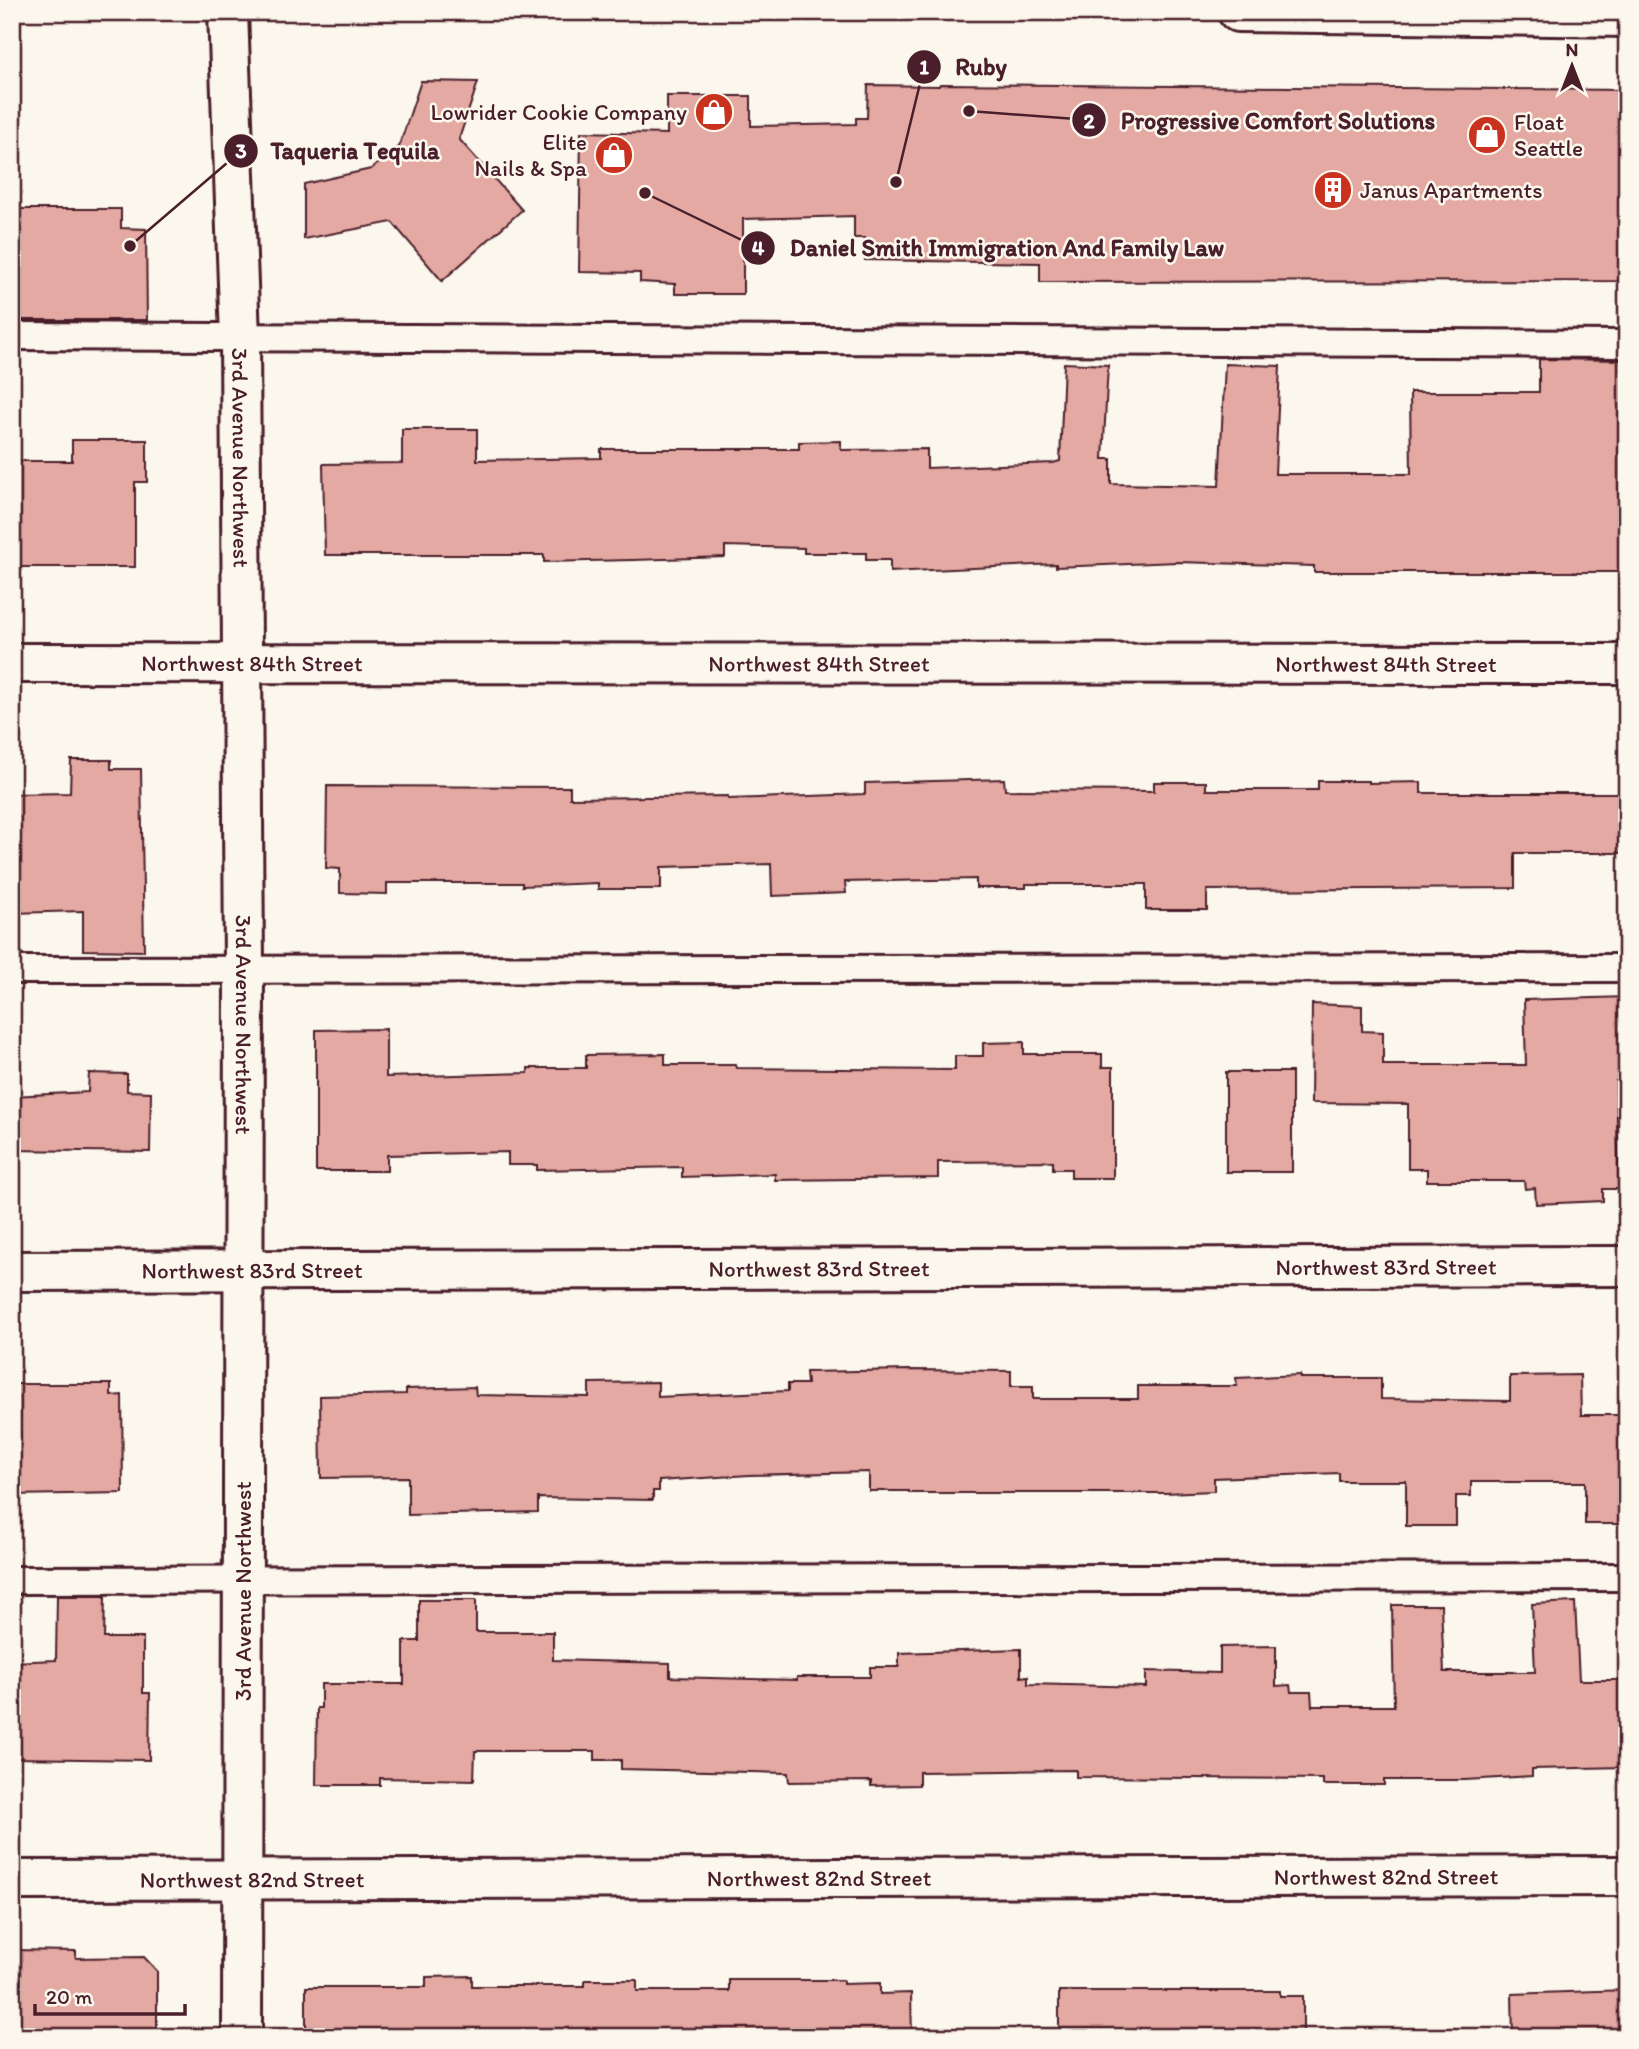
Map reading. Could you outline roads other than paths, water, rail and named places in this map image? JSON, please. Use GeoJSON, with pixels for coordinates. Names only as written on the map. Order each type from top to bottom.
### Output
{"type":"FeatureCollection","features":[{"type":"Feature","properties":{"kind":"street","name":"3rd Avenue Northwest"},"geometry":{"type":"LineString","coordinates":[[228,12],[240,338],[244,969],[242,2037]]}},
{"type":"Feature","properties":{"kind":"street"},"geometry":{"type":"LineString","coordinates":[[1238,12],[1627,17]]}},
{"type":"Feature","properties":{"kind":"street","name":"Northwest 84th Street"},"geometry":{"type":"LineString","coordinates":[[12,663],[1627,664]]}},
{"type":"Feature","properties":{"kind":"street","name":"Northwest 83rd Street"},"geometry":{"type":"LineString","coordinates":[[12,1270],[1627,1266]]}},
{"type":"Feature","properties":{"kind":"street","name":"Northwest 82nd Street"},"geometry":{"type":"LineString","coordinates":[[12,1880],[1627,1876]]}},
{"type":"Feature","properties":{"kind":"lane"},"geometry":{"type":"LineString","coordinates":[[12,336],[1627,344]]}},
{"type":"Feature","properties":{"kind":"lane"},"geometry":{"type":"LineString","coordinates":[[12,970],[1627,968]]}},
{"type":"Feature","properties":{"kind":"lane"},"geometry":{"type":"LineString","coordinates":[[12,1580],[1627,1577]]}},
{"type":"Feature","properties":{"kind":"place","name":"Progressive Comfort Solutions"},"geometry":{"type":"Point","coordinates":[969,111]}},
{"type":"Feature","properties":{"kind":"place","name":"Lowrider Cookie Company"},"geometry":{"type":"Point","coordinates":[714,112]}},
{"type":"Feature","properties":{"kind":"place","name":"Float Seattle"},"geometry":{"type":"Point","coordinates":[1487,135]}},
{"type":"Feature","properties":{"kind":"place","name":"Elite Nails & Spa"},"geometry":{"type":"Point","coordinates":[614,155]}},
{"type":"Feature","properties":{"kind":"place","name":"Ruby"},"geometry":{"type":"Point","coordinates":[896,182]}},
{"type":"Feature","properties":{"kind":"place","name":"Janus Apartments"},"geometry":{"type":"Point","coordinates":[1333,190]}},
{"type":"Feature","properties":{"kind":"place","name":"Daniel Smith Immigration And Family Law"},"geometry":{"type":"Point","coordinates":[645,193]}},
{"type":"Feature","properties":{"kind":"place","name":"Taqueria Tequila"},"geometry":{"type":"Point","coordinates":[130,246]}}]}
